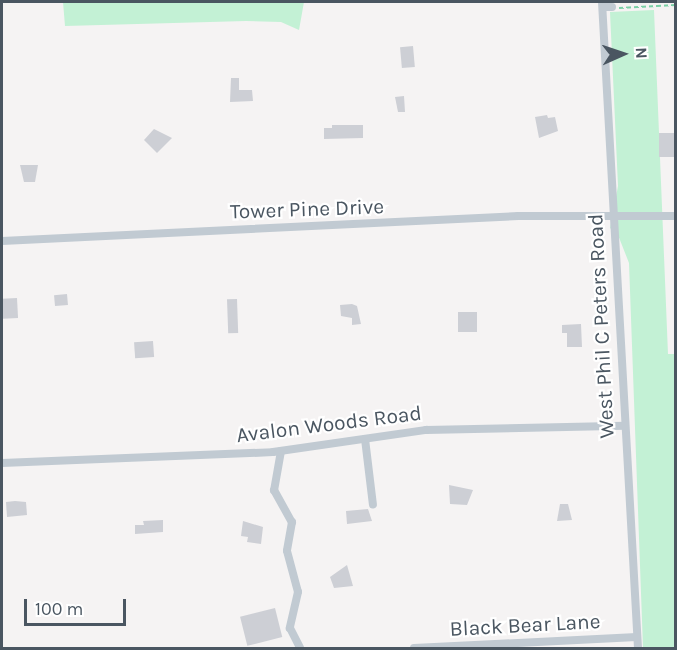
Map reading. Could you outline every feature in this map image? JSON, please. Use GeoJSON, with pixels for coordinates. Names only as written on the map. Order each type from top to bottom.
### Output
{"type":"FeatureCollection","features":[{"type":"Feature","properties":{"kind":"street"},"geometry":{"type":"LineString","coordinates":[[602,4],[612,7]]}},
{"type":"Feature","properties":{"kind":"street","name":"West Phil C Peters Road"},"geometry":{"type":"LineString","coordinates":[[602,4],[638,648]]}},
{"type":"Feature","properties":{"kind":"street","name":"Tower Pine Drive"},"geometry":{"type":"LineString","coordinates":[[2,241],[518,216],[614,219],[675,216]]}},
{"type":"Feature","properties":{"kind":"street","name":"Avalon Woods Road"},"geometry":{"type":"LineString","coordinates":[[2,463],[281,451],[426,430],[625,426]]}},
{"type":"Feature","properties":{"kind":"street"},"geometry":{"type":"LineString","coordinates":[[365,439],[373,504]]}},
{"type":"Feature","properties":{"kind":"street"},"geometry":{"type":"LineString","coordinates":[[281,451],[274,490],[292,522],[287,551],[298,592],[290,628],[300,648]]}},
{"type":"Feature","properties":{"kind":"street","name":"Black Bear Lane"},"geometry":{"type":"LineString","coordinates":[[414,648],[637,637]]}},
{"type":"Feature","properties":{"kind":"path"},"geometry":{"type":"LineString","coordinates":[[612,7],[675,5]]}},
{"type":"Feature","properties":{"kind":"green space"},"geometry":{"type":"Polygon","coordinates":[[[63,2],[304,2],[299,30],[281,22],[246,21],[65,26],[63,2]]]}},
{"type":"Feature","properties":{"kind":"green space"},"geometry":{"type":"Polygon","coordinates":[[[654,10],[668,354],[676,354],[675,648],[643,648],[629,263],[618,235],[610,228],[618,186],[610,12],[654,10]]]}},
{"type":"Feature","properties":{"kind":"building"},"geometry":{"type":"Polygon","coordinates":[[[413,46],[415,67],[402,68],[400,47],[413,46]]]}},
{"type":"Feature","properties":{"kind":"building"},"geometry":{"type":"Polygon","coordinates":[[[231,78],[239,78],[239,90],[252,90],[253,101],[230,102],[231,78]]]}},
{"type":"Feature","properties":{"kind":"building"},"geometry":{"type":"Polygon","coordinates":[[[404,96],[405,112],[398,112],[395,97],[404,96]]]}},
{"type":"Feature","properties":{"kind":"building"},"geometry":{"type":"Polygon","coordinates":[[[547,115],[548,118],[555,117],[558,131],[539,138],[535,117],[547,115]]]}},
{"type":"Feature","properties":{"kind":"building"},"geometry":{"type":"Polygon","coordinates":[[[332,125],[363,125],[363,138],[324,139],[324,128],[332,128],[332,125]]]}},
{"type":"Feature","properties":{"kind":"building"},"geometry":{"type":"Polygon","coordinates":[[[154,129],[172,138],[157,153],[144,140],[154,129]]]}},
{"type":"Feature","properties":{"kind":"building"},"geometry":{"type":"Polygon","coordinates":[[[659,133],[675,133],[675,157],[659,157],[659,133]]]}},
{"type":"Feature","properties":{"kind":"building"},"geometry":{"type":"Polygon","coordinates":[[[20,165],[38,165],[35,182],[24,182],[20,165]]]}},
{"type":"Feature","properties":{"kind":"building"},"geometry":{"type":"Polygon","coordinates":[[[67,294],[68,305],[55,306],[54,295],[67,294]]]}},
{"type":"Feature","properties":{"kind":"building"},"geometry":{"type":"Polygon","coordinates":[[[17,298],[18,318],[3,319],[2,299],[17,298]]]}},
{"type":"Feature","properties":{"kind":"building"},"geometry":{"type":"Polygon","coordinates":[[[227,299],[237,299],[238,333],[228,333],[227,299]]]}},
{"type":"Feature","properties":{"kind":"building"},"geometry":{"type":"Polygon","coordinates":[[[340,305],[357,306],[361,324],[352,325],[352,318],[341,316],[340,305]]]}},
{"type":"Feature","properties":{"kind":"building"},"geometry":{"type":"Polygon","coordinates":[[[458,312],[477,312],[477,332],[458,332],[458,312]]]}},
{"type":"Feature","properties":{"kind":"building"},"geometry":{"type":"Polygon","coordinates":[[[581,324],[582,347],[567,347],[567,333],[562,333],[562,325],[581,324]]]}},
{"type":"Feature","properties":{"kind":"building"},"geometry":{"type":"Polygon","coordinates":[[[153,341],[154,357],[135,358],[134,342],[153,341]]]}},
{"type":"Feature","properties":{"kind":"building"},"geometry":{"type":"Polygon","coordinates":[[[449,485],[473,490],[467,505],[450,504],[449,485]]]}},
{"type":"Feature","properties":{"kind":"building"},"geometry":{"type":"Polygon","coordinates":[[[6,502],[26,502],[27,515],[7,517],[6,502]]]}},
{"type":"Feature","properties":{"kind":"building"},"geometry":{"type":"Polygon","coordinates":[[[560,504],[568,504],[572,520],[557,521],[560,504]]]}},
{"type":"Feature","properties":{"kind":"building"},"geometry":{"type":"Polygon","coordinates":[[[368,509],[372,521],[347,524],[346,511],[368,509]]]}},
{"type":"Feature","properties":{"kind":"building"},"geometry":{"type":"Polygon","coordinates":[[[163,520],[163,532],[135,534],[135,525],[144,525],[143,521],[163,520]]]}},
{"type":"Feature","properties":{"kind":"building"},"geometry":{"type":"Polygon","coordinates":[[[243,521],[263,527],[261,544],[247,542],[248,537],[241,536],[243,521]]]}},
{"type":"Feature","properties":{"kind":"building"},"geometry":{"type":"Polygon","coordinates":[[[347,565],[353,586],[334,588],[330,577],[347,565]]]}},
{"type":"Feature","properties":{"kind":"building"},"geometry":{"type":"Polygon","coordinates":[[[275,608],[282,637],[247,646],[240,617],[275,608]]]}}]}
